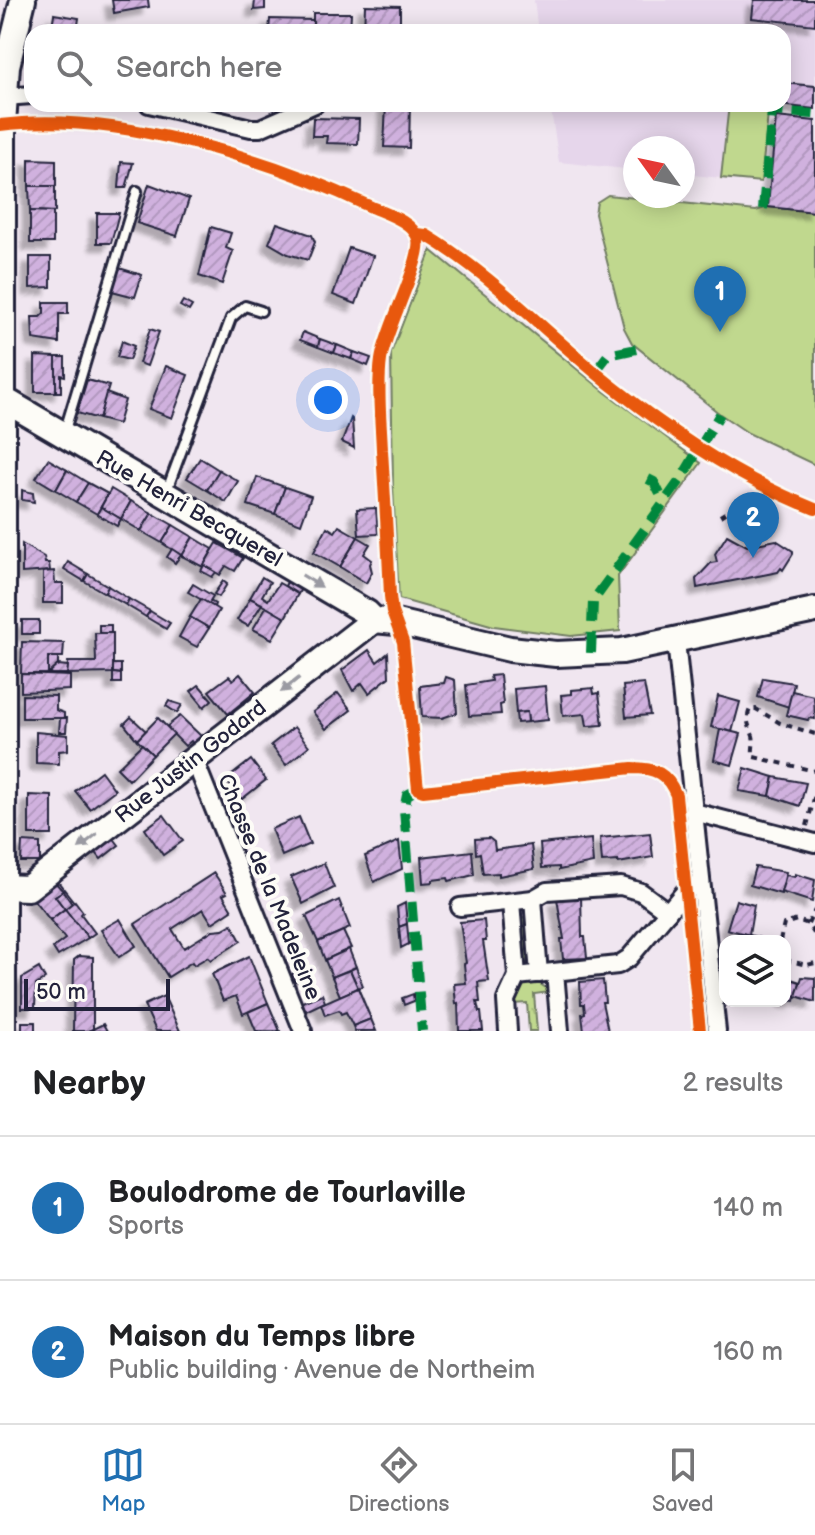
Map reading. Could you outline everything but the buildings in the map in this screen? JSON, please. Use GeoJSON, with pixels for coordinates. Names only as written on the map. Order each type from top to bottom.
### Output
{"type":"FeatureCollection","features":[{"type":"Feature","properties":{"kind":"street"},"geometry":{"type":"LineString","coordinates":[[3,1031],[4,97],[13,15]]}},
{"type":"Feature","properties":{"kind":"street"},"geometry":{"type":"LineString","coordinates":[[4,97],[24,96]]}},
{"type":"Feature","properties":{"kind":"street"},"geometry":{"type":"LineString","coordinates":[[183,112],[260,128],[297,112]]}},
{"type":"Feature","properties":{"kind":"street","name":"Rue Henri Becquerel"},"geometry":{"type":"LineString","coordinates":[[2,399],[367,613],[374,620]]}},
{"type":"Feature","properties":{"kind":"street"},"geometry":{"type":"LineString","coordinates":[[374,620],[396,622],[510,649],[556,654],[622,651],[815,610]]}},
{"type":"Feature","properties":{"kind":"street","name":"Rue Justin Godard"},"geometry":{"type":"LineString","coordinates":[[3,887],[28,888],[374,620]]}},
{"type":"Feature","properties":{"kind":"street"},"geometry":{"type":"LineString","coordinates":[[676,641],[717,1031]]}},
{"type":"Feature","properties":{"kind":"street","name":"Chasse de la Madeleine"},"geometry":{"type":"LineString","coordinates":[[194,759],[303,1031]]}},
{"type":"Feature","properties":{"kind":"street"},"geometry":{"type":"LineString","coordinates":[[694,812],[810,842]]}},
{"type":"Feature","properties":{"kind":"street"},"geometry":{"type":"LineString","coordinates":[[517,976],[618,965],[629,958],[687,889],[701,885]]}},
{"type":"Feature","properties":{"kind":"street"},"geometry":{"type":"LineString","coordinates":[[460,907],[533,899],[547,891],[621,886],[641,892],[668,912]]}},
{"type":"Feature","properties":{"kind":"street"},"geometry":{"type":"LineString","coordinates":[[533,899],[560,1031]]}},
{"type":"Feature","properties":{"kind":"street"},"geometry":{"type":"LineString","coordinates":[[508,1031],[506,1000],[517,976],[511,902]]}},
{"type":"Feature","properties":{"kind":"lane"},"geometry":{"type":"LineString","coordinates":[[64,435],[137,191]]}},
{"type":"Feature","properties":{"kind":"lane"},"geometry":{"type":"LineString","coordinates":[[166,494],[231,318],[245,306],[261,311]]}},
{"type":"Feature","properties":{"kind":"path"},"geometry":{"type":"LineString","coordinates":[[720,516],[733,508],[763,518],[769,517],[786,498],[769,489]]}},
{"type":"Feature","properties":{"kind":"path"},"geometry":{"type":"LineString","coordinates":[[815,734],[780,723],[756,709],[750,709],[748,713],[747,724],[753,737],[751,755],[815,771]]}},
{"type":"Feature","properties":{"kind":"path"},"geometry":{"type":"LineString","coordinates":[[810,842],[815,794]]}},
{"type":"Feature","properties":{"kind":"path"},"geometry":{"type":"LineString","coordinates":[[808,924],[815,910]]}},
{"type":"Feature","properties":{"kind":"path"},"geometry":{"type":"LineString","coordinates":[[781,935],[787,922],[797,920],[808,924],[815,935]]}},
{"type":"Feature","properties":{"kind":"path"},"geometry":{"type":"LineString","coordinates":[[791,961],[807,965],[815,963]]}},
{"type":"Feature","properties":{"kind":"shaded area"},"geometry":{"type":"Polygon","coordinates":[[[534,0],[815,0],[815,109],[791,106],[791,24],[537,24],[534,0]]]}},
{"type":"Feature","properties":{"kind":"shaded area"},"geometry":{"type":"Polygon","coordinates":[[[551,112],[728,112],[721,178],[695,175],[695,136],[623,136],[623,169],[559,162],[551,112]]]}},
{"type":"Feature","properties":{"kind":"green space"},"geometry":{"type":"Polygon","coordinates":[[[728,112],[768,112],[761,182],[721,178],[728,112]]]}},
{"type":"Feature","properties":{"kind":"green space"},"geometry":{"type":"Polygon","coordinates":[[[608,195],[623,197],[623,208],[695,208],[695,204],[756,211],[768,207],[815,212],[815,465],[748,433],[632,343],[624,328],[595,214],[597,202],[608,195]]]}},
{"type":"Feature","properties":{"kind":"green space"},"geometry":{"type":"Polygon","coordinates":[[[431,250],[605,392],[701,463],[618,576],[620,631],[571,636],[494,626],[399,599],[391,353],[431,250]]]}},
{"type":"Feature","properties":{"kind":"green space"},"geometry":{"type":"Polygon","coordinates":[[[523,917],[527,920],[531,960],[527,964],[523,962],[519,919],[523,917]]]}},
{"type":"Feature","properties":{"kind":"green space"},"geometry":{"type":"Polygon","coordinates":[[[537,982],[550,992],[534,994],[537,1031],[529,1031],[527,1003],[513,1004],[522,984],[537,982]]]}},
{"type":"Feature","properties":{"kind":"marked path"},"geometry":{"type":"LineString","coordinates":[[763,209],[772,112]]}},
{"type":"Feature","properties":{"kind":"marked path"},"geometry":{"type":"LineString","coordinates":[[786,112],[815,114]]}},
{"type":"Feature","properties":{"kind":"marked path"},"geometry":{"type":"LineString","coordinates":[[595,372],[608,355],[637,349]]}},
{"type":"Feature","properties":{"kind":"marked path"},"geometry":{"type":"LineString","coordinates":[[591,653],[593,601],[681,479],[720,414]]}},
{"type":"Feature","properties":{"kind":"marked path"},"geometry":{"type":"LineString","coordinates":[[648,479],[654,482],[664,502]]}},
{"type":"Feature","properties":{"kind":"marked path"},"geometry":{"type":"LineString","coordinates":[[418,789],[407,795],[404,810],[422,1031]]}},
{"type":"Feature","properties":{"kind":"cycle path"},"geometry":{"type":"LineString","coordinates":[[0,125],[44,122],[91,125],[140,131],[189,142],[237,155],[329,188],[397,218],[415,233],[418,239],[415,263],[384,347],[379,394],[390,596],[392,612],[403,642],[418,789],[423,791],[632,768],[647,769],[664,777],[676,795],[700,1031]]}},
{"type":"Feature","properties":{"kind":"cycle path"},"geometry":{"type":"LineString","coordinates":[[416,234],[426,235],[476,270],[592,370],[663,424],[736,471],[815,509]]}},
{"type":"Feature","properties":{"kind":"place","name":"Boulodrome de Tourlaville"},"geometry":{"type":"Point","coordinates":[720,332]}},
{"type":"Feature","properties":{"kind":"place","name":"Maison du Temps libre"},"geometry":{"type":"Point","coordinates":[753,558]}}]}
